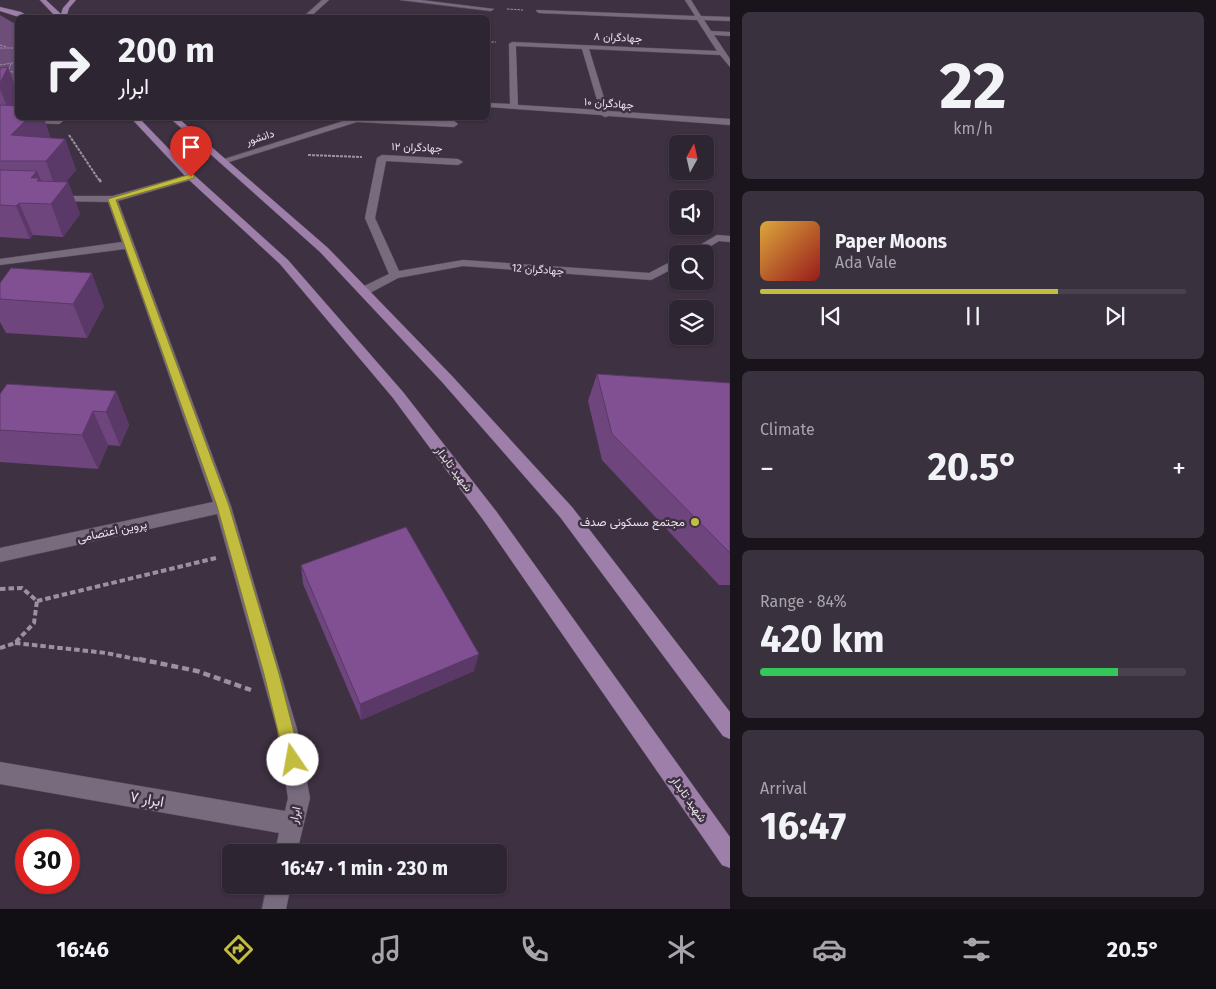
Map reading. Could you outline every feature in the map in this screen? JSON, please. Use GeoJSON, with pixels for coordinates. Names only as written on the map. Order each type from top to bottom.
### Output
{"type":"FeatureCollection","features":[{"type":"Feature","properties":{"kind":"main road"},"geometry":{"type":"LineString","coordinates":[[43,0],[59,15]]}},
{"type":"Feature","properties":{"kind":"main road"},"geometry":{"type":"LineString","coordinates":[[63,15],[73,0]]}},
{"type":"Feature","properties":{"kind":"main road"},"geometry":{"type":"LineString","coordinates":[[18,6],[28,15]]}},
{"type":"Feature","properties":{"kind":"main road"},"geometry":{"type":"LineString","coordinates":[[0,9],[23,15]]}},
{"type":"Feature","properties":{"kind":"main road","name":"شهید تابدار"},"geometry":{"type":"LineString","coordinates":[[136,120],[191,177],[284,262],[398,395],[490,516],[730,857]]}},
{"type":"Feature","properties":{"kind":"main road"},"geometry":{"type":"LineString","coordinates":[[176,120],[324,250],[447,379],[566,512],[730,729]]}},
{"type":"Feature","properties":{"kind":"street"},"geometry":{"type":"LineString","coordinates":[[308,15],[326,0]]}},
{"type":"Feature","properties":{"kind":"street"},"geometry":{"type":"LineString","coordinates":[[403,0],[493,6],[487,15]]}},
{"type":"Feature","properties":{"kind":"street"},"geometry":{"type":"LineString","coordinates":[[688,0],[730,65]]}},
{"type":"Feature","properties":{"kind":"street"},"geometry":{"type":"LineString","coordinates":[[539,11],[730,18]]}},
{"type":"Feature","properties":{"kind":"street"},"geometry":{"type":"LineString","coordinates":[[709,33],[730,34]]}},
{"type":"Feature","properties":{"kind":"street","name":"جهادگران ۸"},"geometry":{"type":"LineString","coordinates":[[514,107],[512,44],[722,53]]}},
{"type":"Feature","properties":{"kind":"street"},"geometry":{"type":"LineString","coordinates":[[585,47],[605,114]]}},
{"type":"Feature","properties":{"kind":"street","name":"جهادگران ۱۰"},"geometry":{"type":"LineString","coordinates":[[490,105],[730,122]]}},
{"type":"Feature","properties":{"kind":"street"},"geometry":{"type":"LineString","coordinates":[[0,119],[15,120]]}},
{"type":"Feature","properties":{"kind":"street"},"geometry":{"type":"LineString","coordinates":[[30,120],[59,121]]}},
{"type":"Feature","properties":{"kind":"street","name":"دانشور"},"geometry":{"type":"LineString","coordinates":[[223,161],[352,120]]}},
{"type":"Feature","properties":{"kind":"street","name":"جهادگران ۱۲"},"geometry":{"type":"LineString","coordinates":[[390,120],[454,124]]}},
{"type":"Feature","properties":{"kind":"street","name":"جهادگران ۱۲"},"geometry":{"type":"LineString","coordinates":[[395,275],[370,218],[382,158],[458,162]]}},
{"type":"Feature","properties":{"kind":"street"},"geometry":{"type":"LineString","coordinates":[[47,198],[112,199],[191,177]]}},
{"type":"Feature","properties":{"kind":"street","name":"ابرار"},"geometry":{"type":"LineString","coordinates":[[112,199],[223,506],[284,721],[293,760],[298,798],[288,844]]}},
{"type":"Feature","properties":{"kind":"street"},"geometry":{"type":"LineString","coordinates":[[705,245],[717,238],[730,239]]}},
{"type":"Feature","properties":{"kind":"street"},"geometry":{"type":"LineString","coordinates":[[0,262],[128,245]]}},
{"type":"Feature","properties":{"kind":"street","name":"جهادگران 12"},"geometry":{"type":"LineString","coordinates":[[395,275],[463,263],[651,277],[669,267]]}},
{"type":"Feature","properties":{"kind":"street"},"geometry":{"type":"LineString","coordinates":[[364,291],[395,275]]}},
{"type":"Feature","properties":{"kind":"street","name":"پروین اعتصامی"},"geometry":{"type":"LineString","coordinates":[[0,555],[223,506]]}},
{"type":"Feature","properties":{"kind":"street","name":"ابرار ۷"},"geometry":{"type":"LineString","coordinates":[[0,773],[293,824]]}},
{"type":"Feature","properties":{"kind":"street"},"geometry":{"type":"LineString","coordinates":[[274,909],[277,894]]}},
{"type":"Feature","properties":{"kind":"path"},"geometry":{"type":"LineString","coordinates":[[493,6],[539,11]]}},
{"type":"Feature","properties":{"kind":"path"},"geometry":{"type":"LineString","coordinates":[[0,40],[1,45],[15,48]]}},
{"type":"Feature","properties":{"kind":"path"},"geometry":{"type":"LineString","coordinates":[[0,48],[10,47]]}},
{"type":"Feature","properties":{"kind":"path"},"geometry":{"type":"LineString","coordinates":[[0,65],[15,63]]}},
{"type":"Feature","properties":{"kind":"path"},"geometry":{"type":"LineString","coordinates":[[11,64],[8,71],[15,72]]}},
{"type":"Feature","properties":{"kind":"path"},"geometry":{"type":"LineString","coordinates":[[59,121],[112,199]]}},
{"type":"Feature","properties":{"kind":"path"},"geometry":{"type":"LineString","coordinates":[[302,154],[382,158]]}},
{"type":"Feature","properties":{"kind":"path"},"geometry":{"type":"LineString","coordinates":[[36,601],[237,553]]}},
{"type":"Feature","properties":{"kind":"path"},"geometry":{"type":"LineString","coordinates":[[0,589],[22,588],[36,601]]}},
{"type":"Feature","properties":{"kind":"path"},"geometry":{"type":"LineString","coordinates":[[15,644],[34,623],[36,601]]}},
{"type":"Feature","properties":{"kind":"path"},"geometry":{"type":"LineString","coordinates":[[0,648],[15,644],[106,653],[197,670],[251,689],[284,721]]}},
{"type":"Feature","properties":{"kind":"shaded area"},"geometry":{"type":"Polygon","coordinates":[[[0,15],[15,24],[15,89],[0,85],[0,15]]]}},
{"type":"Feature","properties":{"kind":"building"},"geometry":{"type":"Polygon","coordinates":[[[8,67],[0,83],[0,68],[8,67]]]}},
{"type":"Feature","properties":{"kind":"building"},"geometry":{"type":"Polygon","coordinates":[[[0,105],[15,106],[15,120],[26,120],[11,135],[65,139],[46,161],[0,161],[0,105]]]}},
{"type":"Feature","properties":{"kind":"building"},"geometry":{"type":"Polygon","coordinates":[[[0,170],[37,171],[31,178],[39,178],[37,181],[68,182],[51,204],[19,203],[16,206],[0,205],[0,170]]]}},
{"type":"Feature","properties":{"kind":"building"},"geometry":{"type":"Polygon","coordinates":[[[11,268],[92,273],[73,304],[0,299],[0,283],[11,268]]]}},
{"type":"Feature","properties":{"kind":"building","name":"مجتمع مسکونی صدف"},"geometry":{"type":"Polygon","coordinates":[[[597,374],[730,383],[730,553],[612,434],[597,374]]]}},
{"type":"Feature","properties":{"kind":"building"},"geometry":{"type":"Polygon","coordinates":[[[7,384],[116,391],[106,412],[93,411],[82,435],[0,430],[0,394],[7,384]]]}},
{"type":"Feature","properties":{"kind":"building"},"geometry":{"type":"Polygon","coordinates":[[[406,527],[479,654],[360,704],[301,565],[406,527]]]}},
{"type":"Feature","properties":{"kind":"place","name":"مجتمع مسکونی صدف"},"geometry":{"type":"Point","coordinates":[695,522]}},
{"type":"Feature","properties":{"kind":"route"},"geometry":{"type":"LineString","coordinates":[[191,177],[112,199],[223,506],[272,674],[287,729],[293,760]]}}]}
